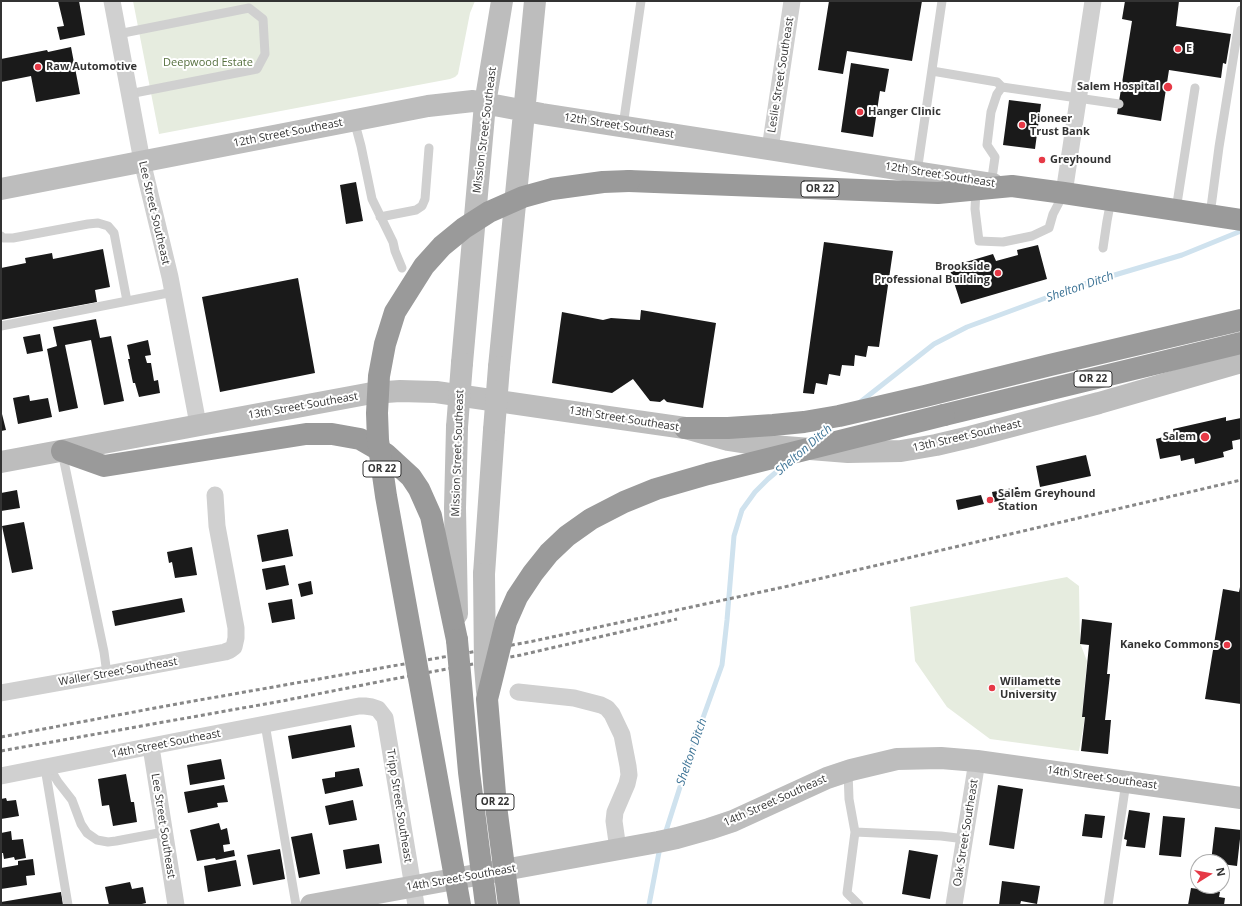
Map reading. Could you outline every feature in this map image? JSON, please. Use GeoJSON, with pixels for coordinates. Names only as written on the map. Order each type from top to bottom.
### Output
{"type":"FeatureCollection","features":[{"type":"Feature","properties":{"kind":"highway","name":"OR 22"},"geometry":{"type":"LineString","coordinates":[[460,905],[386,496],[378,440],[376,413],[379,376],[385,344],[395,312],[424,266],[442,246],[464,228],[489,212],[523,197],[552,189],[575,185],[629,181],[938,193],[989,186]]}},
{"type":"Feature","properties":{"kind":"highway","name":"12th Street Southeast"},"geometry":{"type":"LineString","coordinates":[[989,186],[1064,193],[1241,220]]}},
{"type":"Feature","properties":{"kind":"highway"},"geometry":{"type":"LineString","coordinates":[[685,428],[728,428],[773,425],[804,422],[839,416],[1050,364],[1241,320]]}},
{"type":"Feature","properties":{"kind":"highway","name":"OR 22"},"geometry":{"type":"LineString","coordinates":[[509,905],[496,806],[487,699],[506,622],[517,597],[549,553],[567,536],[591,519],[624,502],[656,489],[701,476],[1241,343]]}},
{"type":"Feature","properties":{"kind":"highway"},"geometry":{"type":"LineString","coordinates":[[62,451],[104,466],[306,434],[332,434],[360,439],[386,454],[411,477],[419,489],[431,516],[450,578],[469,772],[486,905]]}},
{"type":"Feature","properties":{"kind":"main road","name":"Mission Street Southeast"},"geometry":{"type":"LineString","coordinates":[[450,578],[455,508],[457,427],[485,104],[502,1]]}},
{"type":"Feature","properties":{"kind":"main road"},"geometry":{"type":"LineString","coordinates":[[487,699],[485,666],[484,574],[499,367],[535,1]]}},
{"type":"Feature","properties":{"kind":"main road","name":"12th Street Southeast"},"geometry":{"type":"LineString","coordinates":[[1,189],[354,120],[463,101],[473,101],[917,172],[989,186]]}},
{"type":"Feature","properties":{"kind":"main road","name":"13th Street Southeast"},"geometry":{"type":"LineString","coordinates":[[1,462],[198,424],[372,393],[400,391],[436,392],[685,428],[728,440],[770,447],[848,452],[901,451],[950,442],[1098,403],[1241,362]]}},
{"type":"Feature","properties":{"kind":"main road","name":"14th Street Southeast"},"geometry":{"type":"LineString","coordinates":[[311,905],[414,896],[691,834],[733,821],[821,780],[848,771],[897,759],[941,758],[977,761],[1241,798]]}},
{"type":"Feature","properties":{"kind":"street","name":"Lee Street Southeast"},"geometry":{"type":"LineString","coordinates":[[112,1],[142,161],[173,292],[198,424]]}},
{"type":"Feature","properties":{"kind":"street","name":"Leslie Street Southeast"},"geometry":{"type":"LineString","coordinates":[[770,149],[792,1]]}},
{"type":"Feature","properties":{"kind":"street"},"geometry":{"type":"LineString","coordinates":[[1064,193],[1093,1]]}},
{"type":"Feature","properties":{"kind":"street","name":"Waller Street Southeast"},"geometry":{"type":"LineString","coordinates":[[1,692],[225,652],[234,647],[236,628],[217,526],[215,495]]}},
{"type":"Feature","properties":{"kind":"street"},"geometry":{"type":"LineString","coordinates":[[518,692],[574,698],[601,705],[607,708],[612,714],[622,735],[629,775],[627,784],[615,812],[614,821],[623,848]]}},
{"type":"Feature","properties":{"kind":"street","name":"14th Street Southeast"},"geometry":{"type":"LineString","coordinates":[[1,776],[359,706],[378,709]]}},
{"type":"Feature","properties":{"kind":"street","name":"Tripp Street Southeast"},"geometry":{"type":"LineString","coordinates":[[378,709],[385,718],[414,896]]}},
{"type":"Feature","properties":{"kind":"street","name":"Lee Street Southeast"},"geometry":{"type":"LineString","coordinates":[[151,747],[176,905]]}},
{"type":"Feature","properties":{"kind":"street","name":"Oak Street Southeast"},"geometry":{"type":"LineString","coordinates":[[954,905],[977,761]]}},
{"type":"Feature","properties":{"kind":"lane"},"geometry":{"type":"LineString","coordinates":[[623,126],[641,1]]}},
{"type":"Feature","properties":{"kind":"lane"},"geometry":{"type":"LineString","coordinates":[[917,172],[942,1]]}},
{"type":"Feature","properties":{"kind":"lane"},"geometry":{"type":"LineString","coordinates":[[118,34],[249,8],[263,19],[266,54],[258,69],[129,94]]}},
{"type":"Feature","properties":{"kind":"lane"},"geometry":{"type":"LineString","coordinates":[[1213,215],[1219,147],[1241,10]]}},
{"type":"Feature","properties":{"kind":"lane"},"geometry":{"type":"LineString","coordinates":[[932,71],[997,82],[1002,87],[1119,104]]}},
{"type":"Feature","properties":{"kind":"lane"},"geometry":{"type":"LineString","coordinates":[[1002,87],[997,94],[991,112],[987,145],[995,158],[989,186],[975,210],[979,241],[1003,242],[1032,236],[1049,228],[1053,214],[1064,193]]}},
{"type":"Feature","properties":{"kind":"lane"},"geometry":{"type":"LineString","coordinates":[[1176,210],[1195,88]]}},
{"type":"Feature","properties":{"kind":"lane"},"geometry":{"type":"LineString","coordinates":[[354,120],[372,199],[393,242],[402,268]]}},
{"type":"Feature","properties":{"kind":"lane"},"geometry":{"type":"LineString","coordinates":[[380,217],[416,210],[422,206],[425,199],[429,148]]}},
{"type":"Feature","properties":{"kind":"lane"},"geometry":{"type":"LineString","coordinates":[[1102,248],[1111,200]]}},
{"type":"Feature","properties":{"kind":"lane"},"geometry":{"type":"LineString","coordinates":[[1,236],[3,238],[13,238],[98,223],[108,226],[114,233],[127,301]]}},
{"type":"Feature","properties":{"kind":"lane"},"geometry":{"type":"LineString","coordinates":[[1,326],[173,292]]}},
{"type":"Feature","properties":{"kind":"lane"},"geometry":{"type":"LineString","coordinates":[[62,451],[104,652],[107,674]]}},
{"type":"Feature","properties":{"kind":"lane"},"geometry":{"type":"LineString","coordinates":[[265,724],[296,905]]}},
{"type":"Feature","properties":{"kind":"lane"},"geometry":{"type":"LineString","coordinates":[[47,767],[72,800],[81,824],[87,833],[97,840],[108,842],[164,832]]}},
{"type":"Feature","properties":{"kind":"lane"},"geometry":{"type":"LineString","coordinates":[[47,767],[68,905]]}},
{"type":"Feature","properties":{"kind":"lane"},"geometry":{"type":"LineString","coordinates":[[848,771],[849,799],[855,832],[848,893],[859,905]]}},
{"type":"Feature","properties":{"kind":"lane"},"geometry":{"type":"LineString","coordinates":[[1108,905],[1126,782]]}},
{"type":"Feature","properties":{"kind":"lane"},"geometry":{"type":"LineString","coordinates":[[855,832],[942,836],[965,839]]}},
{"type":"Feature","properties":{"kind":"green space","name":"Deepwood Estate"},"geometry":{"type":"Polygon","coordinates":[[[133,1],[475,1],[470,13],[458,74],[455,77],[159,134],[133,1]]]}},
{"type":"Feature","properties":{"kind":"green space"},"geometry":{"type":"Polygon","coordinates":[[[1067,577],[1079,586],[1080,643],[1087,661],[1082,714],[1085,717],[1079,751],[990,739],[947,707],[915,661],[910,607],[1067,577]]]}},
{"type":"Feature","properties":{"kind":"building"},"geometry":{"type":"Polygon","coordinates":[[[58,1],[79,1],[85,35],[60,40],[57,27],[64,26],[58,1]]]}},
{"type":"Feature","properties":{"kind":"building"},"geometry":{"type":"Polygon","coordinates":[[[829,1],[922,1],[912,61],[847,51],[843,74],[818,70],[829,1]]]}},
{"type":"Feature","properties":{"kind":"building","name":"E"},"geometry":{"type":"Polygon","coordinates":[[[1125,1],[1179,1],[1176,26],[1231,34],[1226,64],[1223,63],[1221,78],[1169,70],[1161,121],[1117,114],[1132,21],[1122,19],[1125,1]]]}},
{"type":"Feature","properties":{"kind":"building","name":"Raw Automotive"},"geometry":{"type":"Polygon","coordinates":[[[71,47],[80,94],[36,102],[31,76],[1,82],[1,59],[71,47]]]}},
{"type":"Feature","properties":{"kind":"building","name":"Hanger Clinic"},"geometry":{"type":"Polygon","coordinates":[[[851,63],[889,69],[885,92],[880,91],[873,137],[841,132],[851,63]]]}},
{"type":"Feature","properties":{"kind":"building","name":"Pioneer Trust Bank"},"geometry":{"type":"Polygon","coordinates":[[[1009,100],[1041,104],[1035,149],[1003,145],[1009,100]]]}},
{"type":"Feature","properties":{"kind":"building"},"geometry":{"type":"Polygon","coordinates":[[[356,182],[363,221],[346,224],[340,185],[356,182]]]}},
{"type":"Feature","properties":{"kind":"building"},"geometry":{"type":"Polygon","coordinates":[[[824,242],[893,251],[879,347],[868,346],[866,357],[855,355],[854,366],[842,365],[840,376],[829,374],[827,385],[816,383],[814,394],[803,393],[824,242]]]}},
{"type":"Feature","properties":{"kind":"building","name":"Brookside Professional Building"},"geometry":{"type":"Polygon","coordinates":[[[1038,245],[1047,279],[961,304],[949,267],[993,254],[996,261],[1018,255],[1017,250],[1038,245]]]}},
{"type":"Feature","properties":{"kind":"building"},"geometry":{"type":"Polygon","coordinates":[[[103,249],[110,287],[95,290],[97,302],[1,320],[1,268],[26,263],[25,258],[52,253],[53,259],[103,249]]]}},
{"type":"Feature","properties":{"kind":"building"},"geometry":{"type":"Polygon","coordinates":[[[298,278],[315,373],[220,392],[202,297],[298,278]]]}},
{"type":"Feature","properties":{"kind":"building"},"geometry":{"type":"Polygon","coordinates":[[[641,310],[716,323],[703,408],[667,402],[664,399],[660,402],[650,401],[633,379],[612,393],[552,383],[562,312],[603,320],[611,318],[640,320],[641,310]]]}},
{"type":"Feature","properties":{"kind":"building"},"geometry":{"type":"Polygon","coordinates":[[[96,319],[100,338],[111,336],[124,401],[104,405],[91,340],[65,345],[78,408],[59,412],[47,349],[57,346],[53,327],[96,319]]]}},
{"type":"Feature","properties":{"kind":"building"},"geometry":{"type":"Polygon","coordinates":[[[40,334],[43,351],[27,354],[23,337],[40,334]]]}},
{"type":"Feature","properties":{"kind":"building"},"geometry":{"type":"Polygon","coordinates":[[[148,340],[151,355],[145,356],[147,363],[151,363],[154,381],[158,380],[160,393],[139,397],[135,383],[133,383],[127,345],[148,340]]]}},
{"type":"Feature","properties":{"kind":"building"},"geometry":{"type":"Polygon","coordinates":[[[29,395],[30,401],[48,398],[52,417],[18,424],[13,398],[29,395]]]}},
{"type":"Feature","properties":{"kind":"building"},"geometry":{"type":"Polygon","coordinates":[[[1,410],[6,430],[1,431],[1,410]]]}},
{"type":"Feature","properties":{"kind":"building"},"geometry":{"type":"Polygon","coordinates":[[[1226,417],[1226,421],[1241,418],[1241,439],[1232,441],[1233,449],[1223,452],[1224,457],[1195,464],[1194,458],[1181,461],[1180,455],[1160,459],[1156,439],[1174,434],[1173,429],[1226,417]]]}},
{"type":"Feature","properties":{"kind":"building"},"geometry":{"type":"Polygon","coordinates":[[[1086,455],[1091,476],[1040,487],[1036,466],[1086,455]]]}},
{"type":"Feature","properties":{"kind":"building"},"geometry":{"type":"Polygon","coordinates":[[[1018,487],[1020,496],[994,502],[992,492],[1018,487]]]}},
{"type":"Feature","properties":{"kind":"building"},"geometry":{"type":"Polygon","coordinates":[[[17,490],[20,508],[1,511],[1,493],[17,490]]]}},
{"type":"Feature","properties":{"kind":"building"},"geometry":{"type":"Polygon","coordinates":[[[981,495],[984,504],[958,510],[956,500],[981,495]]]}},
{"type":"Feature","properties":{"kind":"building"},"geometry":{"type":"Polygon","coordinates":[[[24,522],[33,569],[12,573],[2,526],[24,522]]]}},
{"type":"Feature","properties":{"kind":"building"},"geometry":{"type":"Polygon","coordinates":[[[288,529],[293,556],[262,562],[257,535],[288,529]]]}},
{"type":"Feature","properties":{"kind":"building"},"geometry":{"type":"Polygon","coordinates":[[[192,547],[197,575],[175,578],[172,562],[169,563],[167,552],[192,547]]]}},
{"type":"Feature","properties":{"kind":"building"},"geometry":{"type":"Polygon","coordinates":[[[285,565],[289,585],[266,590],[262,569],[285,565]]]}},
{"type":"Feature","properties":{"kind":"building"},"geometry":{"type":"Polygon","coordinates":[[[311,581],[313,594],[301,597],[298,584],[311,581]]]}},
{"type":"Feature","properties":{"kind":"building","name":"Kaneko Commons"},"geometry":{"type":"Polygon","coordinates":[[[1240,587],[1241,704],[1205,699],[1223,589],[1239,592],[1240,587]]]}},
{"type":"Feature","properties":{"kind":"building"},"geometry":{"type":"Polygon","coordinates":[[[182,598],[185,612],[115,626],[112,611],[182,598]]]}},
{"type":"Feature","properties":{"kind":"building"},"geometry":{"type":"Polygon","coordinates":[[[292,599],[295,619],[272,623],[268,603],[292,599]]]}},
{"type":"Feature","properties":{"kind":"building"},"geometry":{"type":"Polygon","coordinates":[[[1082,619],[1112,623],[1107,674],[1110,674],[1105,720],[1111,720],[1108,754],[1081,751],[1085,717],[1082,717],[1089,645],[1080,644],[1082,619]]]}},
{"type":"Feature","properties":{"kind":"building"},"geometry":{"type":"Polygon","coordinates":[[[351,725],[355,747],[292,759],[288,736],[351,725]]]}},
{"type":"Feature","properties":{"kind":"building"},"geometry":{"type":"Polygon","coordinates":[[[221,759],[225,779],[190,785],[187,765],[221,759]]]}},
{"type":"Feature","properties":{"kind":"building"},"geometry":{"type":"Polygon","coordinates":[[[359,768],[363,786],[325,794],[322,779],[335,777],[335,772],[359,768]]]}},
{"type":"Feature","properties":{"kind":"building"},"geometry":{"type":"Polygon","coordinates":[[[126,774],[131,802],[134,802],[137,822],[113,826],[109,805],[102,806],[98,779],[126,774]]]}},
{"type":"Feature","properties":{"kind":"building"},"geometry":{"type":"Polygon","coordinates":[[[224,785],[228,802],[217,803],[218,807],[188,813],[184,792],[224,785]]]}},
{"type":"Feature","properties":{"kind":"building"},"geometry":{"type":"Polygon","coordinates":[[[998,785],[1023,789],[1014,849],[989,845],[998,785]]]}},
{"type":"Feature","properties":{"kind":"building"},"geometry":{"type":"Polygon","coordinates":[[[6,798],[7,801],[16,800],[19,816],[1,819],[1,799],[6,798]]]}},
{"type":"Feature","properties":{"kind":"building"},"geometry":{"type":"Polygon","coordinates":[[[353,800],[357,820],[329,825],[325,806],[353,800]]]}},
{"type":"Feature","properties":{"kind":"building"},"geometry":{"type":"Polygon","coordinates":[[[1129,810],[1150,813],[1145,848],[1126,846],[1127,840],[1124,839],[1129,810]]]}},
{"type":"Feature","properties":{"kind":"building"},"geometry":{"type":"Polygon","coordinates":[[[1085,814],[1105,816],[1102,838],[1082,836],[1085,814]]]}},
{"type":"Feature","properties":{"kind":"building"},"geometry":{"type":"Polygon","coordinates":[[[1163,816],[1185,818],[1181,857],[1159,855],[1163,816]]]}},
{"type":"Feature","properties":{"kind":"building"},"geometry":{"type":"Polygon","coordinates":[[[219,823],[221,830],[227,828],[230,844],[223,845],[224,852],[234,850],[235,856],[216,860],[215,858],[197,861],[190,830],[219,823]]]}},
{"type":"Feature","properties":{"kind":"building"},"geometry":{"type":"Polygon","coordinates":[[[1215,827],[1241,830],[1237,866],[1230,865],[1230,854],[1212,854],[1215,827]]]}},
{"type":"Feature","properties":{"kind":"building"},"geometry":{"type":"Polygon","coordinates":[[[11,831],[12,840],[23,839],[26,858],[15,860],[14,857],[4,859],[3,853],[1,853],[1,833],[11,831]]]}},
{"type":"Feature","properties":{"kind":"building"},"geometry":{"type":"Polygon","coordinates":[[[312,833],[320,874],[299,878],[291,837],[312,833]]]}},
{"type":"Feature","properties":{"kind":"building"},"geometry":{"type":"Polygon","coordinates":[[[379,844],[382,863],[346,869],[343,850],[379,844]]]}},
{"type":"Feature","properties":{"kind":"building"},"geometry":{"type":"Polygon","coordinates":[[[280,849],[285,879],[253,885],[247,855],[280,849]]]}},
{"type":"Feature","properties":{"kind":"building"},"geometry":{"type":"Polygon","coordinates":[[[909,850],[938,855],[930,899],[902,894],[909,850]]]}},
{"type":"Feature","properties":{"kind":"building"},"geometry":{"type":"Polygon","coordinates":[[[33,859],[35,875],[26,876],[27,885],[1,889],[1,868],[18,865],[18,861],[33,859]]]}},
{"type":"Feature","properties":{"kind":"building"},"geometry":{"type":"Polygon","coordinates":[[[236,860],[241,886],[208,892],[204,866],[236,860]]]}},
{"type":"Feature","properties":{"kind":"building"},"geometry":{"type":"Polygon","coordinates":[[[1002,881],[1040,886],[1037,904],[1021,901],[1020,905],[999,905],[1002,881]]]}},
{"type":"Feature","properties":{"kind":"building"},"geometry":{"type":"Polygon","coordinates":[[[130,882],[132,889],[143,887],[146,903],[138,905],[109,905],[105,887],[130,882]]]}},
{"type":"Feature","properties":{"kind":"building"},"geometry":{"type":"Polygon","coordinates":[[[61,892],[63,905],[1,905],[1,902],[61,892]]]}},
{"type":"Feature","properties":{"kind":"building"},"geometry":{"type":"Polygon","coordinates":[[[1190,894],[1220,894],[1219,897],[1225,898],[1224,905],[1188,905],[1190,894]]]}},
{"type":"Feature","properties":{"kind":"waterway","name":"Shelton Ditch"},"geometry":{"type":"LineString","coordinates":[[859,403],[934,344],[967,327],[1081,285],[1182,255],[1241,231]]}},
{"type":"Feature","properties":{"kind":"waterway","name":"Shelton Ditch"},"geometry":{"type":"LineString","coordinates":[[817,438],[833,425]]}},
{"type":"Feature","properties":{"kind":"waterway","name":"Shelton Ditch"},"geometry":{"type":"LineString","coordinates":[[665,834],[695,740],[722,665],[734,536],[742,510],[755,492],[788,462]]}},
{"type":"Feature","properties":{"kind":"waterway","name":"Shelton Ditch"},"geometry":{"type":"LineString","coordinates":[[649,905],[660,847]]}},
{"type":"Feature","properties":{"kind":"railway"},"geometry":{"type":"LineString","coordinates":[[1,737],[171,705],[529,642],[784,587],[1241,480]]}},
{"type":"Feature","properties":{"kind":"railway"},"geometry":{"type":"LineString","coordinates":[[1,751],[282,701],[521,655],[677,619]]}},
{"type":"Feature","properties":{"kind":"place","name":"E"},"geometry":{"type":"Point","coordinates":[1178,49]}},
{"type":"Feature","properties":{"kind":"place","name":"Raw Automotive"},"geometry":{"type":"Point","coordinates":[38,67]}},
{"type":"Feature","properties":{"kind":"place","name":"Salem Hospital"},"geometry":{"type":"Point","coordinates":[1168,87]}},
{"type":"Feature","properties":{"kind":"place","name":"Hanger Clinic"},"geometry":{"type":"Point","coordinates":[860,112]}},
{"type":"Feature","properties":{"kind":"place","name":"Pioneer Trust Bank"},"geometry":{"type":"Point","coordinates":[1022,125]}},
{"type":"Feature","properties":{"kind":"place","name":"Greyhound"},"geometry":{"type":"Point","coordinates":[1042,160]}},
{"type":"Feature","properties":{"kind":"place","name":"Brookside Professional Building"},"geometry":{"type":"Point","coordinates":[998,273]}},
{"type":"Feature","properties":{"kind":"place","name":"Salem"},"geometry":{"type":"Point","coordinates":[1205,437]}},
{"type":"Feature","properties":{"kind":"place","name":"Salem Greyhound Station"},"geometry":{"type":"Point","coordinates":[990,500]}},
{"type":"Feature","properties":{"kind":"place","name":"Kaneko Commons"},"geometry":{"type":"Point","coordinates":[1227,645]}},
{"type":"Feature","properties":{"kind":"place","name":"Willamette University"},"geometry":{"type":"Point","coordinates":[992,688]}}]}
